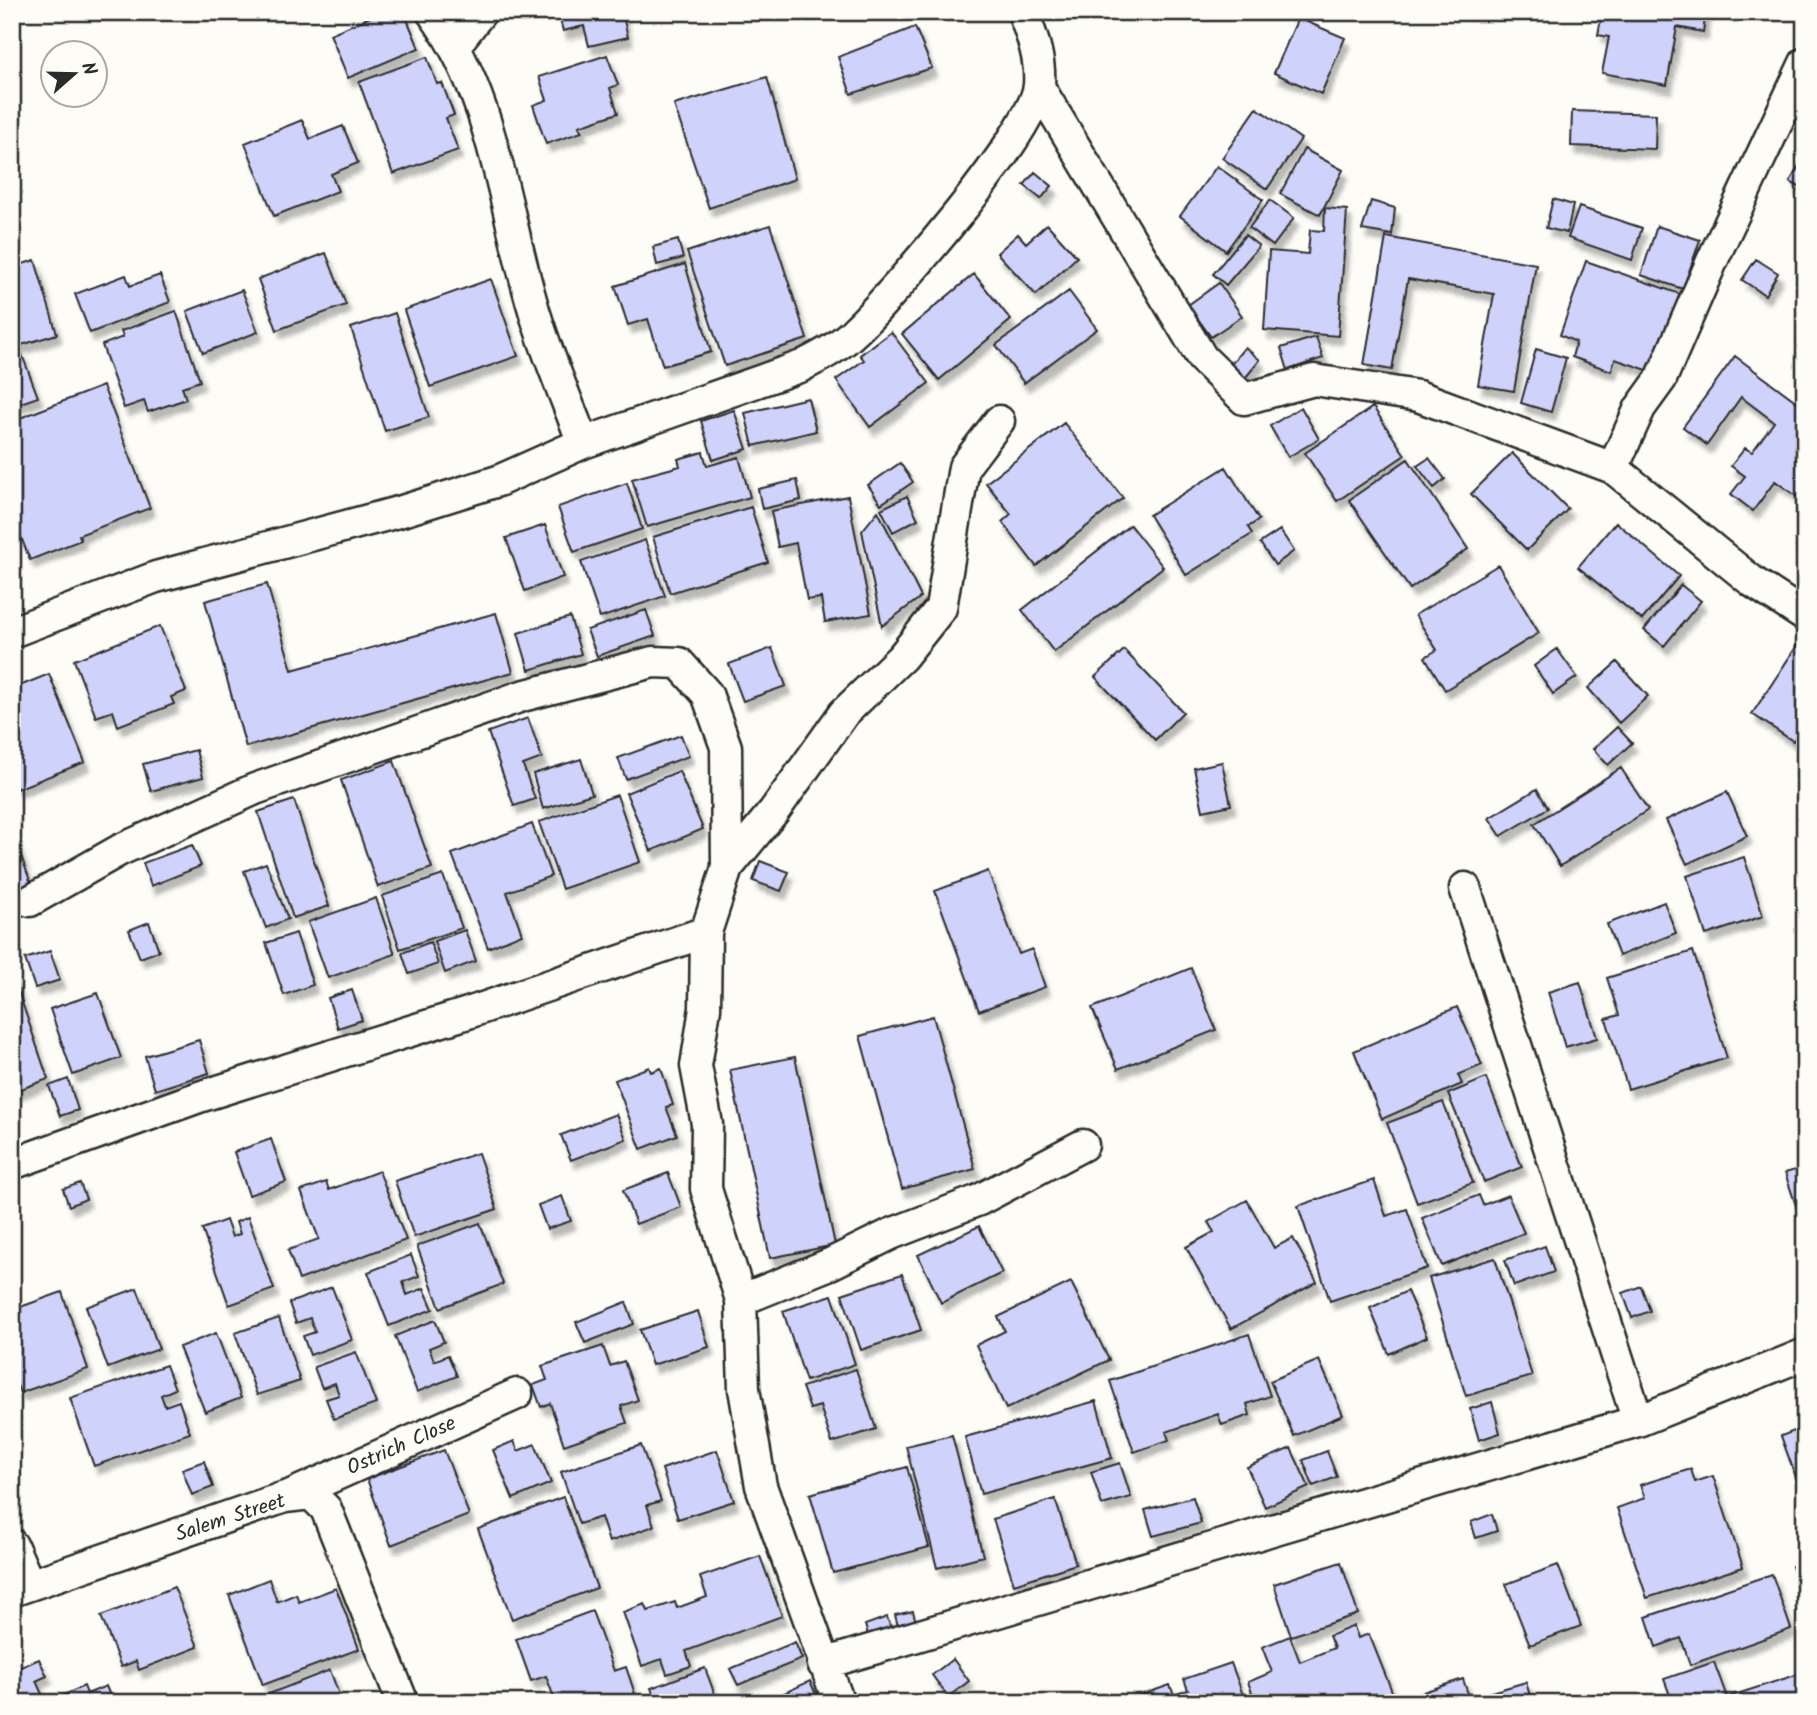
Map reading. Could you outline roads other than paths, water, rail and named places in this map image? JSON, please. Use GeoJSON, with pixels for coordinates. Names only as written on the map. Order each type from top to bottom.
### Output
{"type":"FeatureCollection","features":[{"type":"Feature","properties":{"kind":"street"},"geometry":{"type":"LineString","coordinates":[[432,12],[456,44],[484,119],[538,323],[583,443]]}},
{"type":"Feature","properties":{"kind":"street"},"geometry":{"type":"LineString","coordinates":[[456,44],[481,12]]}},
{"type":"Feature","properties":{"kind":"street"},"geometry":{"type":"LineString","coordinates":[[1023,12],[1036,48],[1039,86],[1202,358],[1244,399],[1314,380],[1419,396],[1613,468],[1753,582],[1805,616]]}},
{"type":"Feature","properties":{"kind":"street"},"geometry":{"type":"LineString","coordinates":[[1613,468],[1640,408],[1661,379],[1712,261],[1805,63]]}},
{"type":"Feature","properties":{"kind":"street"},"geometry":{"type":"LineString","coordinates":[[12,632],[156,577],[402,511],[498,481],[583,443],[802,366],[831,351],[854,333],[917,267],[1023,123],[1039,86]]}},
{"type":"Feature","properties":{"kind":"street"},"geometry":{"type":"LineString","coordinates":[[727,868],[774,811],[844,713],[902,657],[941,608],[964,467],[999,421]]}},
{"type":"Feature","properties":{"kind":"street"},"geometry":{"type":"LineString","coordinates":[[30,901],[120,850],[255,789],[522,696],[653,662],[678,663],[707,694],[726,747],[727,868],[706,932],[705,1008],[696,1066],[707,1124],[706,1189],[741,1300],[744,1389],[761,1486],[838,1703]]}},
{"type":"Feature","properties":{"kind":"street"},"geometry":{"type":"LineString","coordinates":[[1465,888],[1639,1420]]}},
{"type":"Feature","properties":{"kind":"street"},"geometry":{"type":"LineString","coordinates":[[12,1164],[202,1096],[468,1013],[706,932]]}},
{"type":"Feature","properties":{"kind":"street"},"geometry":{"type":"LineString","coordinates":[[741,1300],[830,1264],[891,1234],[979,1200],[1083,1145]]}},
{"type":"Feature","properties":{"kind":"street"},"geometry":{"type":"LineString","coordinates":[[823,1664],[1639,1420],[1805,1354]]}},
{"type":"Feature","properties":{"kind":"street","name":"Ostrich Close"},"geometry":{"type":"LineString","coordinates":[[285,1497],[517,1394]]}},
{"type":"Feature","properties":{"kind":"street","name":"Salem Street"},"geometry":{"type":"LineString","coordinates":[[21,1588],[285,1497],[311,1494],[326,1509],[403,1703]]}},
{"type":"Feature","properties":{"kind":"street"},"geometry":{"type":"LineString","coordinates":[[12,1545],[21,1588]]}}]}
